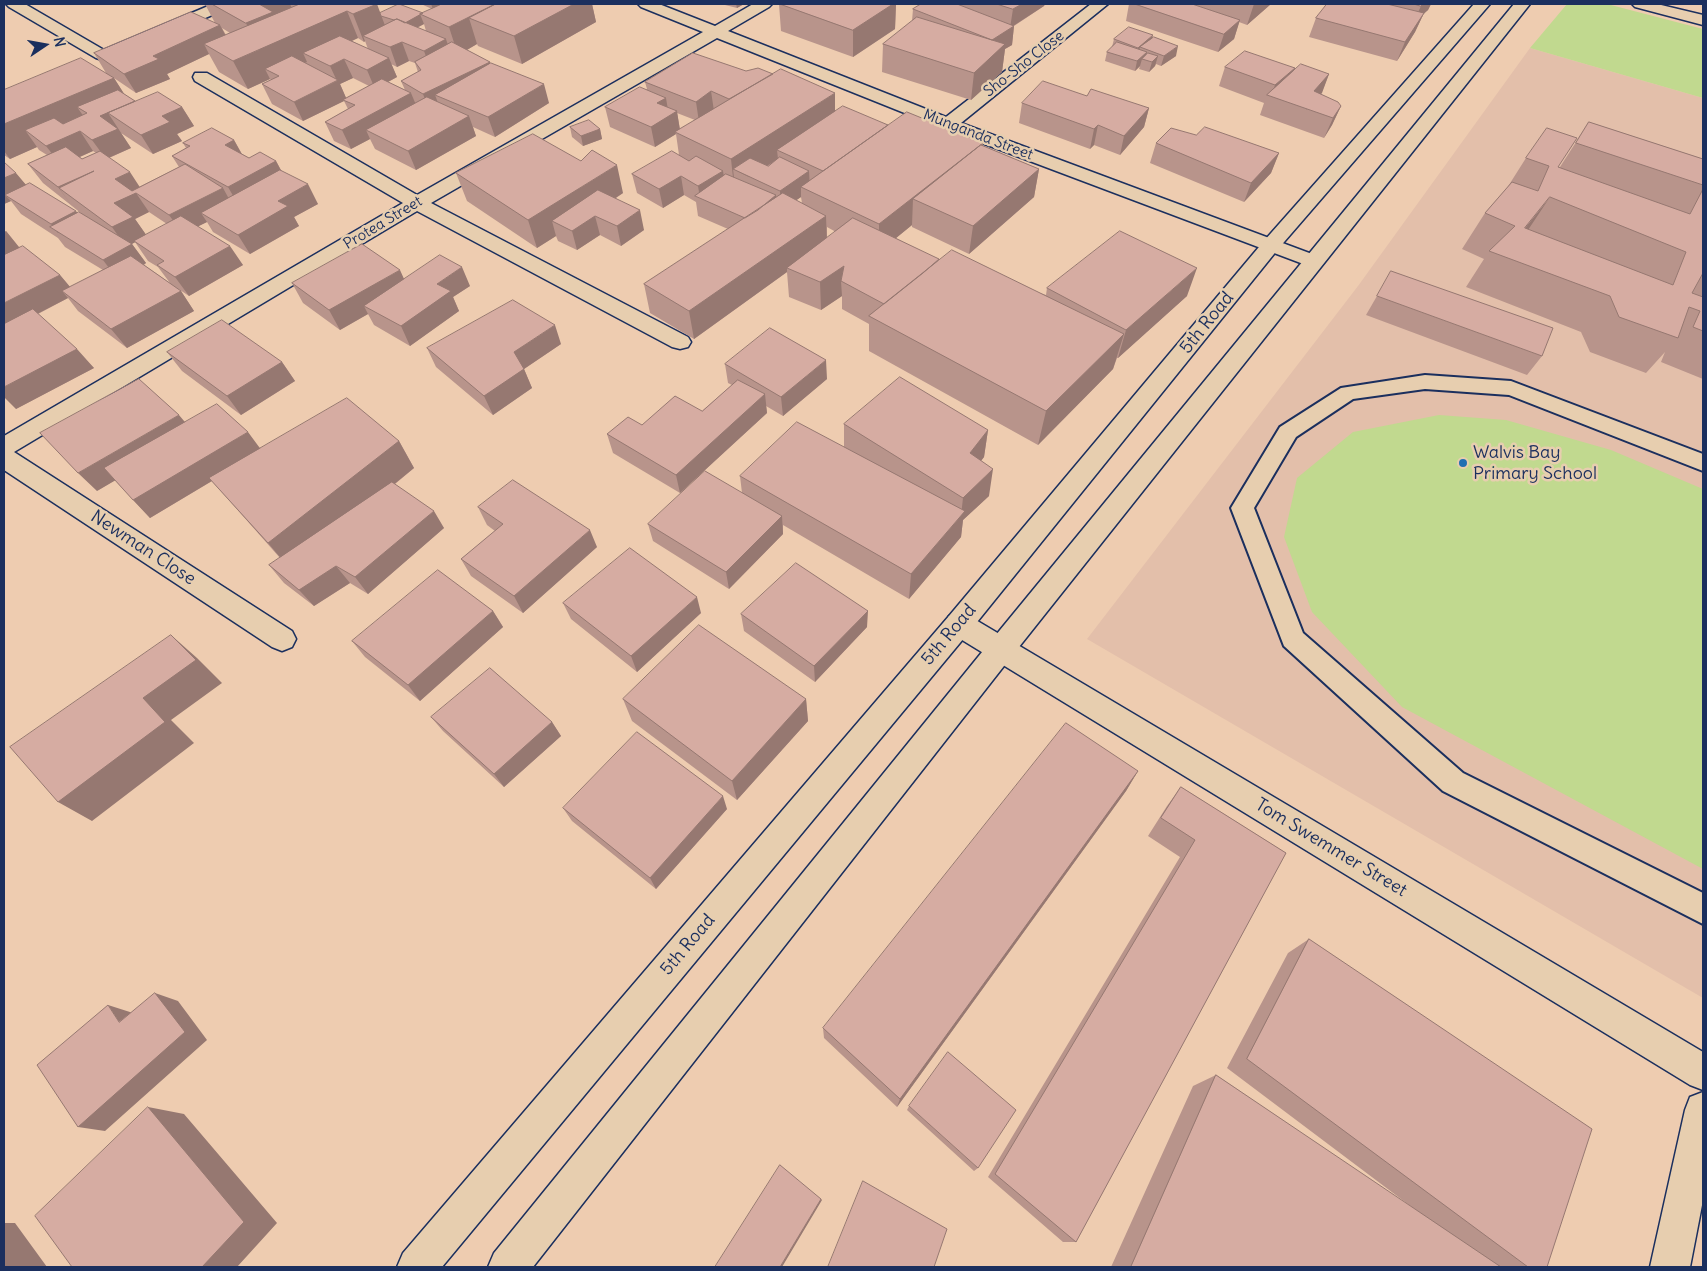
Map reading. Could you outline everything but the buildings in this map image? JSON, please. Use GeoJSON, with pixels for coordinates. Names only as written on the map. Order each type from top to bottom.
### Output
{"type":"FeatureCollection","features":[{"type":"Feature","properties":{"kind":"street"},"geometry":{"type":"LineString","coordinates":[[14,4],[102,55],[226,4]]}},
{"type":"Feature","properties":{"kind":"street","name":"Munganda Street"},"geometry":{"type":"LineString","coordinates":[[646,4],[948,124],[1313,261]]}},
{"type":"Feature","properties":{"kind":"street","name":"Protea Street"},"geometry":{"type":"LineString","coordinates":[[4,447],[417,203],[764,4]]}},
{"type":"Feature","properties":{"kind":"street","name":"Sho-Sho Close"},"geometry":{"type":"LineString","coordinates":[[948,124],[1100,4]]}},
{"type":"Feature","properties":{"kind":"street","name":"5th Road"},"geometry":{"type":"LineString","coordinates":[[417,1267],[959,624],[1271,245],[1482,4]]}},
{"type":"Feature","properties":{"kind":"street"},"geometry":{"type":"LineString","coordinates":[[508,1267],[1001,649],[1522,4]]}},
{"type":"Feature","properties":{"kind":"street"},"geometry":{"type":"LineString","coordinates":[[1640,4],[1703,20]]}},
{"type":"Feature","properties":{"kind":"street"},"geometry":{"type":"LineString","coordinates":[[202,77],[417,203],[680,342]]}},
{"type":"Feature","properties":{"kind":"street","name":"Newman Close"},"geometry":{"type":"LineString","coordinates":[[4,458],[282,639]]}},
{"type":"Feature","properties":{"kind":"street","name":"Tom Swemmer Street"},"geometry":{"type":"LineString","coordinates":[[959,624],[1703,1072]]}},
{"type":"Feature","properties":{"kind":"street"},"geometry":{"type":"LineString","coordinates":[[1670,1267],[1703,1110]]}},
{"type":"Feature","properties":{"kind":"lane"},"geometry":{"type":"LineString","coordinates":[[1703,464],[1510,388],[1425,382],[1348,393],[1288,432],[1242,508],[1293,639],[1453,782],[1703,909]]}},
{"type":"Feature","properties":{"kind":"shaded area","name":"Walvis Bay Primary School"},"geometry":{"type":"Polygon","coordinates":[[[1530,48],[1703,98],[1703,998],[1087,639],[1358,286],[1530,48]]]}},
{"type":"Feature","properties":{"kind":"green space"},"geometry":{"type":"Polygon","coordinates":[[[1567,4],[1607,4],[1703,29],[1703,98],[1530,48],[1567,4]]]}},
{"type":"Feature","properties":{"kind":"green space"},"geometry":{"type":"Polygon","coordinates":[[[1439,415],[1506,420],[1611,450],[1703,489],[1703,869],[1402,707],[1312,612],[1284,537],[1297,478],[1353,432],[1439,415]]]}},
{"type":"Feature","properties":{"kind":"place","name":"Walvis Bay Primary School"},"geometry":{"type":"Point","coordinates":[1463,463]}}]}
